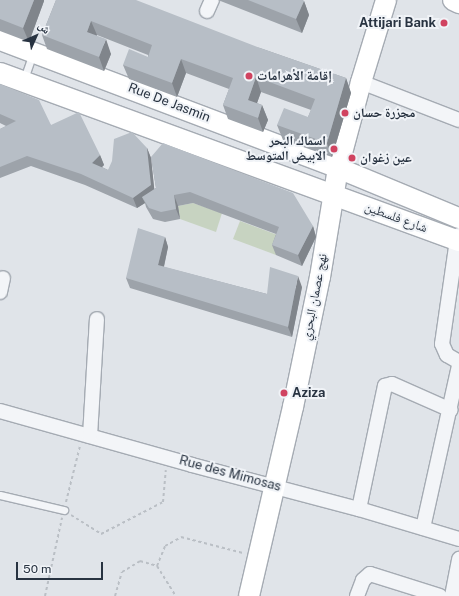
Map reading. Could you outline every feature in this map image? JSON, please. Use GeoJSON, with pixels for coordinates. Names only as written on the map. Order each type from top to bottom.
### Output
{"type":"FeatureCollection","features":[{"type":"Feature","properties":{"kind":"street","name":"نهج عصمان البحري"},"geometry":{"type":"LineString","coordinates":[[249,596],[276,486],[320,277],[338,168],[361,82],[386,0]]}},
{"type":"Feature","properties":{"kind":"street"},"geometry":{"type":"LineString","coordinates":[[453,0],[459,3]]}},
{"type":"Feature","properties":{"kind":"street","name":"Rue De Jasmin"},"geometry":{"type":"LineString","coordinates":[[0,40],[34,51],[338,168]]}},
{"type":"Feature","properties":{"kind":"street"},"geometry":{"type":"LineString","coordinates":[[0,73],[334,196]]}},
{"type":"Feature","properties":{"kind":"street"},"geometry":{"type":"LineString","coordinates":[[361,82],[459,120]]}},
{"type":"Feature","properties":{"kind":"street","name":"شارع فلسطين"},"geometry":{"type":"LineString","coordinates":[[338,168],[459,218]]}},
{"type":"Feature","properties":{"kind":"street","name":"شارع فلسطين"},"geometry":{"type":"LineString","coordinates":[[334,196],[458,238]]}},
{"type":"Feature","properties":{"kind":"street"},"geometry":{"type":"LineString","coordinates":[[458,238],[442,344],[447,355],[459,362]]}},
{"type":"Feature","properties":{"kind":"street"},"geometry":{"type":"LineString","coordinates":[[90,436],[97,319]]}},
{"type":"Feature","properties":{"kind":"street"},"geometry":{"type":"LineString","coordinates":[[424,528],[459,366]]}},
{"type":"Feature","properties":{"kind":"street"},"geometry":{"type":"LineString","coordinates":[[360,509],[385,386],[392,384],[450,410]]}},
{"type":"Feature","properties":{"kind":"street","name":"Rue des Mimosas"},"geometry":{"type":"LineString","coordinates":[[0,411],[167,458],[360,509],[459,539]]}},
{"type":"Feature","properties":{"kind":"street"},"geometry":{"type":"LineString","coordinates":[[452,596],[459,559]]}},
{"type":"Feature","properties":{"kind":"street"},"geometry":{"type":"LineString","coordinates":[[357,596],[363,580],[370,574],[440,596]]}},
{"type":"Feature","properties":{"kind":"lane"},"geometry":{"type":"LineString","coordinates":[[23,81],[34,51]]}},
{"type":"Feature","properties":{"kind":"lane"},"geometry":{"type":"LineString","coordinates":[[0,496],[64,510]]}},
{"type":"Feature","properties":{"kind":"path"},"geometry":{"type":"LineString","coordinates":[[64,510],[101,534],[163,502],[167,458]]}},
{"type":"Feature","properties":{"kind":"path"},"geometry":{"type":"LineString","coordinates":[[157,566],[165,546],[182,537],[258,557]]}},
{"type":"Feature","properties":{"kind":"path"},"geometry":{"type":"LineString","coordinates":[[115,596],[122,572],[140,561],[157,566],[176,596]]}},
{"type":"Feature","properties":{"kind":"green space"},"geometry":{"type":"Polygon","coordinates":[[[193,203],[222,213],[216,232],[180,219],[178,206],[193,203]]]}},
{"type":"Feature","properties":{"kind":"green space"},"geometry":{"type":"Polygon","coordinates":[[[240,221],[283,237],[276,255],[233,239],[240,221]]]}},
{"type":"Feature","properties":{"kind":"building"},"geometry":{"type":"Polygon","coordinates":[[[0,0],[34,0],[23,28],[0,19],[0,0]]]}},
{"type":"Feature","properties":{"kind":"building","name":"إقامة الأهرامات"},"geometry":{"type":"Polygon","coordinates":[[[56,0],[136,0],[260,48],[346,78],[327,143],[277,125],[284,108],[308,117],[315,99],[256,77],[248,100],[262,105],[258,118],[223,105],[233,78],[181,59],[172,83],[123,65],[129,49],[148,57],[152,45],[91,21],[87,32],[106,39],[99,57],[42,35],[56,0]]]}},
{"type":"Feature","properties":{"kind":"building"},"geometry":{"type":"Polygon","coordinates":[[[248,0],[302,0],[304,1],[296,19],[248,0]]]}},
{"type":"Feature","properties":{"kind":"building"},"geometry":{"type":"Polygon","coordinates":[[[0,84],[39,100],[51,125],[79,112],[100,155],[92,163],[108,170],[112,161],[114,139],[132,132],[147,148],[151,185],[133,198],[81,174],[27,156],[0,167],[0,129],[16,121],[0,114],[0,84]]]}},
{"type":"Feature","properties":{"kind":"building"},"geometry":{"type":"Polygon","coordinates":[[[163,143],[293,193],[313,226],[298,255],[272,245],[279,227],[190,192],[174,195],[176,209],[161,212],[149,208],[142,197],[156,188],[151,157],[163,143]]]}},
{"type":"Feature","properties":{"kind":"building"},"geometry":{"type":"Polygon","coordinates":[[[138,228],[165,237],[158,265],[267,294],[270,267],[298,276],[288,327],[126,278],[138,228]]]}},
{"type":"Feature","properties":{"kind":"place","name":"Attijari Bank"},"geometry":{"type":"Point","coordinates":[444,23]}},
{"type":"Feature","properties":{"kind":"place","name":"إقامة الأهرامات"},"geometry":{"type":"Point","coordinates":[249,76]}},
{"type":"Feature","properties":{"kind":"place","name":"مجزرة حسان"},"geometry":{"type":"Point","coordinates":[345,113]}},
{"type":"Feature","properties":{"kind":"place","name":"اسماك البحر الابيض المتوسط"},"geometry":{"type":"Point","coordinates":[334,149]}},
{"type":"Feature","properties":{"kind":"place","name":"عين زغوان"},"geometry":{"type":"Point","coordinates":[352,158]}},
{"type":"Feature","properties":{"kind":"place","name":"Aziza"},"geometry":{"type":"Point","coordinates":[284,393]}}]}
